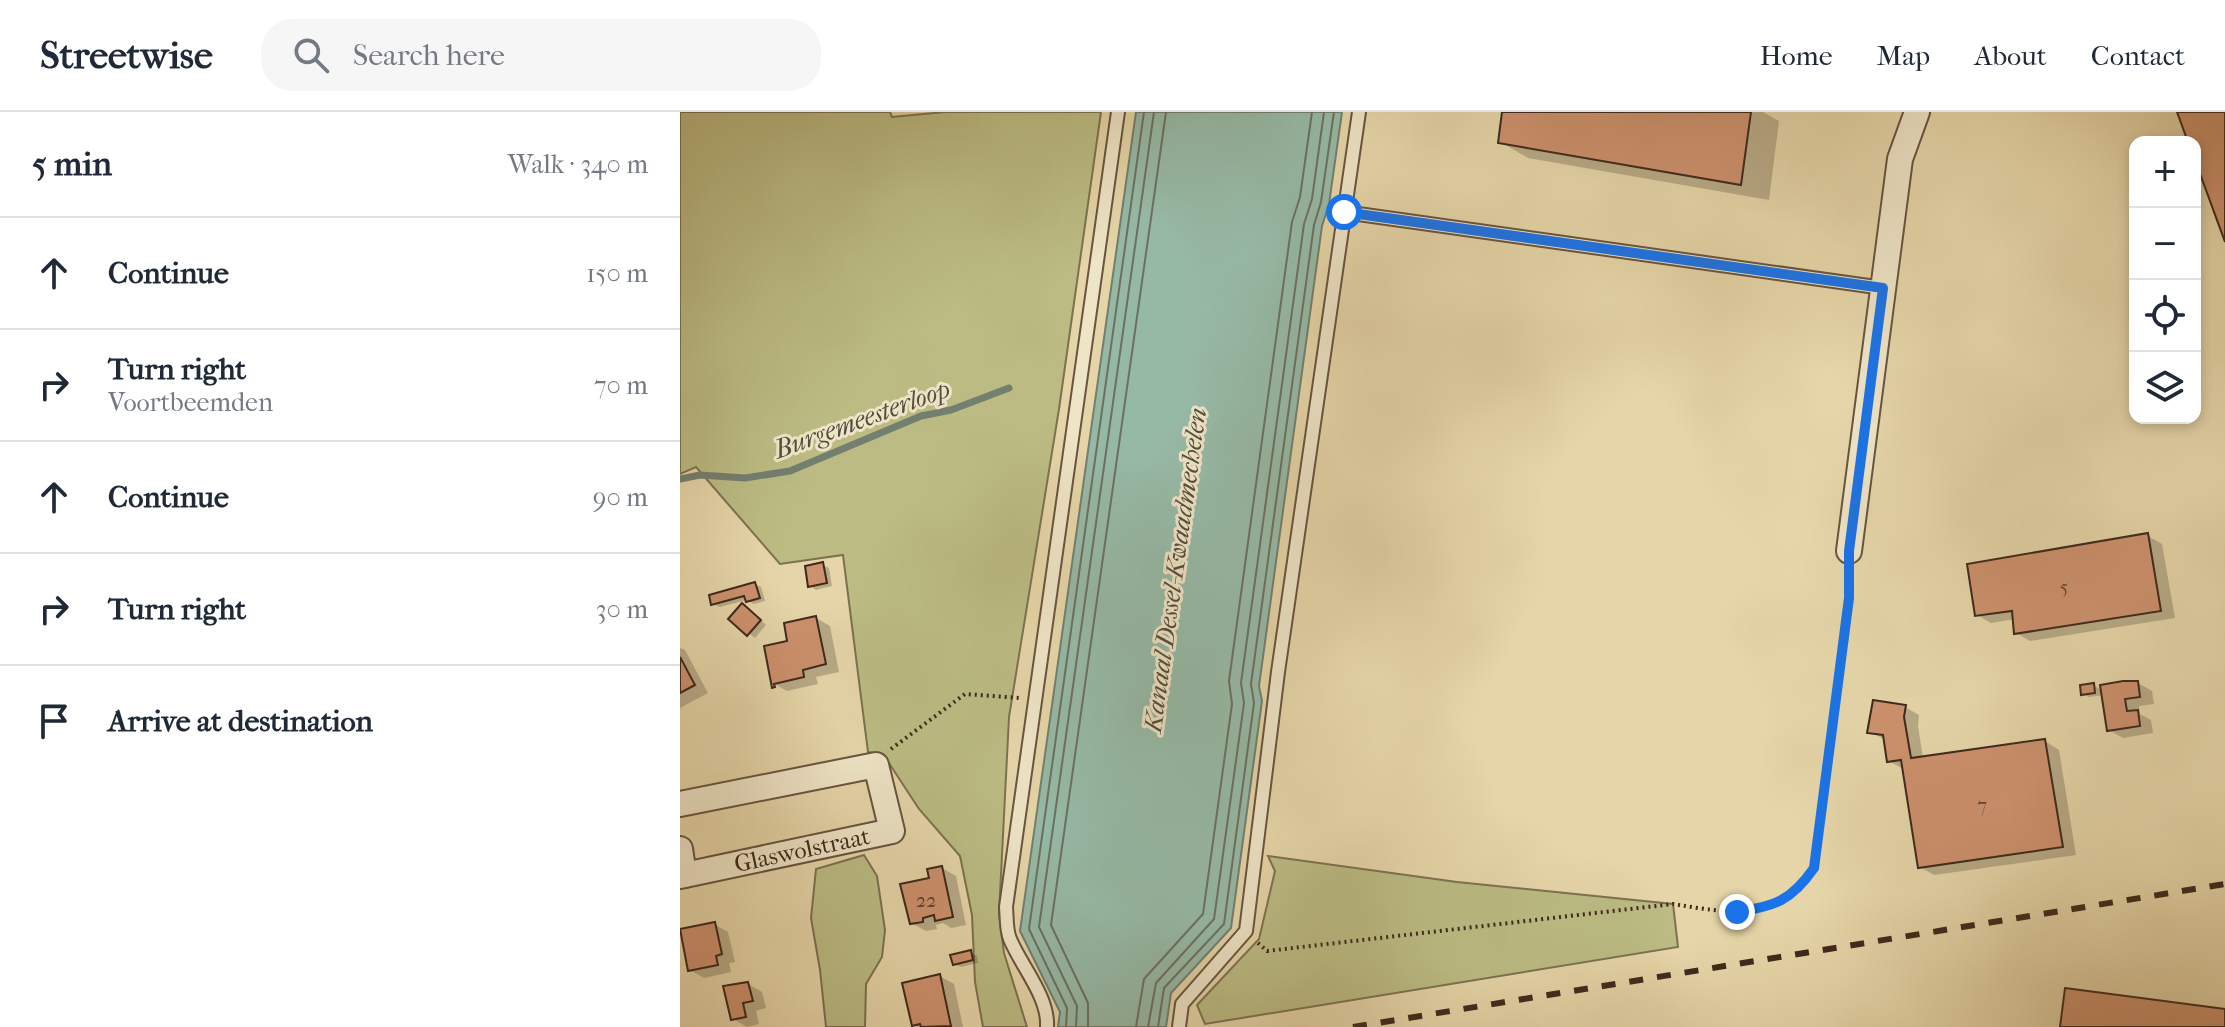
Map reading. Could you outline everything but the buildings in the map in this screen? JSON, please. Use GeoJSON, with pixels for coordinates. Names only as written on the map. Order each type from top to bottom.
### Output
{"type":"FeatureCollection","features":[{"type":"Feature","properties":{"kind":"street"},"geometry":{"type":"LineString","coordinates":[[1849,551],[1900,159],[1917,112]]}},
{"type":"Feature","properties":{"kind":"street"},"geometry":{"type":"LineString","coordinates":[[680,804],[876,765]]}},
{"type":"Feature","properties":{"kind":"street","name":"Glaswolstraat"},"geometry":{"type":"LineString","coordinates":[[680,849],[682,875],[892,831],[876,765]]}},
{"type":"Feature","properties":{"kind":"lane"},"geometry":{"type":"LineString","coordinates":[[1047,1027],[1037,991],[1008,936],[1006,907],[1118,112]]}},
{"type":"Feature","properties":{"kind":"lane"},"geometry":{"type":"LineString","coordinates":[[1179,1027],[1182,1004],[1246,931],[1278,672],[1359,112]]}},
{"type":"Feature","properties":{"kind":"lane"},"geometry":{"type":"LineString","coordinates":[[1344,212],[1883,288]]}},
{"type":"Feature","properties":{"kind":"path"},"geometry":{"type":"LineString","coordinates":[[1246,931],[1267,951],[1673,904],[1737,912],[1773,906],[1800,889],[1814,868],[1849,598],[1849,551]]}},
{"type":"Feature","properties":{"kind":"path"},"geometry":{"type":"LineString","coordinates":[[876,765],[889,750],[965,694],[1036,700]]}},
{"type":"Feature","properties":{"kind":"green space"},"geometry":{"type":"Polygon","coordinates":[[[680,112],[890,112],[892,117],[945,112],[1101,112],[1059,409],[1009,717],[999,914],[1004,953],[1027,1027],[983,1027],[975,982],[972,915],[960,856],[919,809],[883,754],[868,752],[843,555],[780,564],[696,467],[680,474],[680,112]]]}},
{"type":"Feature","properties":{"kind":"green space"},"geometry":{"type":"Polygon","coordinates":[[[864,855],[877,876],[885,930],[882,957],[866,984],[865,1027],[826,1027],[811,918],[816,869],[864,855]]]}},
{"type":"Feature","properties":{"kind":"green space"},"geometry":{"type":"Polygon","coordinates":[[[1268,856],[1457,882],[1673,904],[1678,947],[1205,1024],[1197,1005],[1259,939],[1275,871],[1268,856]]]}},
{"type":"Feature","properties":{"kind":"water","name":"Kanaal Dessel-Kwaadmechelen"},"geometry":{"type":"Polygon","coordinates":[[[1136,112],[1342,112],[1329,204],[1322,226],[1259,686],[1262,701],[1231,928],[1171,993],[1166,1027],[1058,1027],[1060,1012],[1020,931],[1136,112]]]}},
{"type":"Feature","properties":{"kind":"waterway","name":"Burgemeesterloop"},"geometry":{"type":"LineString","coordinates":[[680,479],[700,475],[745,478],[790,471],[921,416],[951,410],[1009,388]]}},
{"type":"Feature","properties":{"kind":"railway"},"geometry":{"type":"LineString","coordinates":[[1353,1027],[2225,884]]}},
{"type":"Feature","properties":{"kind":"route"},"geometry":{"type":"LineString","coordinates":[[1344,212],[1883,288],[1849,551],[1849,598],[1814,868],[1800,889],[1773,906],[1737,912]]}}]}
